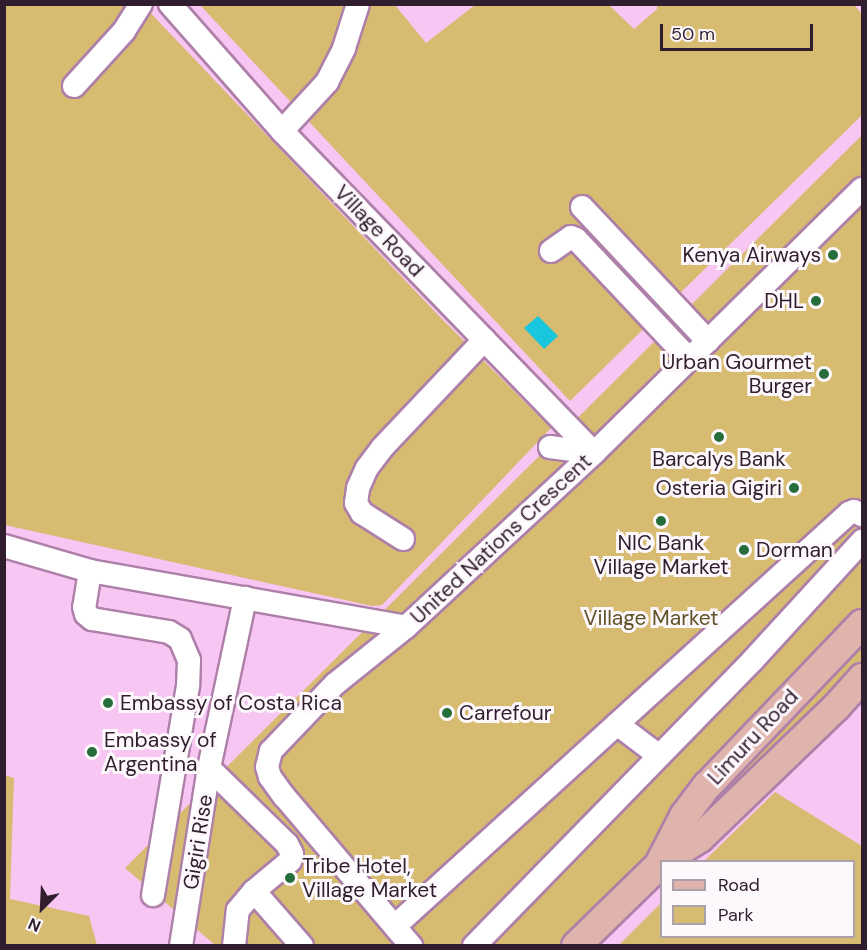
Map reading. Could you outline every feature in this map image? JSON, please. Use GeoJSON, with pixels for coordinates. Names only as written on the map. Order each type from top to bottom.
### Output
{"type":"FeatureCollection","features":[{"type":"Feature","properties":{"kind":"main road","name":"Limuru Road"},"geometry":{"type":"LineString","coordinates":[[662,860],[684,816],[707,786],[862,624]]}},
{"type":"Feature","properties":{"kind":"main road","name":"Limuru Road"},"geometry":{"type":"LineString","coordinates":[[664,860],[700,838],[837,706],[862,678]]}},
{"type":"Feature","properties":{"kind":"main road","name":"Limuru Road"},"geometry":{"type":"LineString","coordinates":[[576,945],[660,863]]}},
{"type":"Feature","properties":{"kind":"street"},"geometry":{"type":"LineString","coordinates":[[74,86],[124,31],[141,4]]}},
{"type":"Feature","properties":{"kind":"street","name":"Village Road"},"geometry":{"type":"LineString","coordinates":[[170,4],[282,131],[594,453]]}},
{"type":"Feature","properties":{"kind":"street"},"geometry":{"type":"LineString","coordinates":[[282,131],[327,82],[345,48],[358,4]]}},
{"type":"Feature","properties":{"kind":"street","name":"United Nations Crescent"},"geometry":{"type":"LineString","coordinates":[[4,546],[90,571],[406,627],[594,453],[862,189]]}},
{"type":"Feature","properties":{"kind":"street"},"geometry":{"type":"LineString","coordinates":[[582,207],[708,341]]}},
{"type":"Feature","properties":{"kind":"street"},"geometry":{"type":"LineString","coordinates":[[551,251],[571,237],[576,238],[689,359]]}},
{"type":"Feature","properties":{"kind":"street"},"geometry":{"type":"LineString","coordinates":[[403,539],[362,513],[356,504],[358,488],[382,448],[484,340]]}},
{"type":"Feature","properties":{"kind":"street"},"geometry":{"type":"LineString","coordinates":[[550,447],[594,453]]}},
{"type":"Feature","properties":{"kind":"street"},"geometry":{"type":"LineString","coordinates":[[395,926],[849,513],[860,514],[858,554],[657,755],[474,945]]}},
{"type":"Feature","properties":{"kind":"street"},"geometry":{"type":"LineString","coordinates":[[90,571],[84,607],[86,614],[92,619],[169,632],[180,639],[189,660],[188,686],[153,895]]}},
{"type":"Feature","properties":{"kind":"street","name":"Gigiri Rise"},"geometry":{"type":"LineString","coordinates":[[181,945],[209,768],[245,598]]}},
{"type":"Feature","properties":{"kind":"street"},"geometry":{"type":"LineString","coordinates":[[406,627],[335,684],[271,751],[267,759],[270,777],[284,796],[411,945]]}},
{"type":"Feature","properties":{"kind":"street"},"geometry":{"type":"LineString","coordinates":[[617,724],[657,755]]}},
{"type":"Feature","properties":{"kind":"street"},"geometry":{"type":"LineString","coordinates":[[209,768],[287,844],[292,854],[290,861],[254,891],[238,910],[234,945]]}},
{"type":"Feature","properties":{"kind":"street"},"geometry":{"type":"LineString","coordinates":[[254,891],[302,945]]}},
{"type":"Feature","properties":{"kind":"green space"},"geometry":{"type":"Polygon","coordinates":[[[5,5],[143,5],[439,316],[551,428],[382,605],[372,606],[5,525],[5,5]]]}},
{"type":"Feature","properties":{"kind":"green space"},"geometry":{"type":"Polygon","coordinates":[[[200,5],[395,5],[426,43],[475,5],[609,5],[634,29],[657,9],[657,5],[854,5],[862,14],[862,115],[570,401],[200,5]]]}},
{"type":"Feature","properties":{"kind":"green space","name":"Village Market"},"geometry":{"type":"Polygon","coordinates":[[[862,135],[862,682],[683,860],[660,860],[660,883],[598,945],[215,945],[125,868],[862,135]]]}},
{"type":"Feature","properties":{"kind":"green space"},"geometry":{"type":"Polygon","coordinates":[[[4,775],[14,778],[10,899],[89,916],[97,945],[5,945],[4,775]]]}},
{"type":"Feature","properties":{"kind":"green space"},"geometry":{"type":"Polygon","coordinates":[[[775,792],[862,846],[862,945],[619,945],[660,904],[660,938],[855,938],[855,860],[705,860],[775,792]]]}},
{"type":"Feature","properties":{"kind":"water"},"geometry":{"type":"Polygon","coordinates":[[[538,316],[558,336],[544,349],[524,328],[538,316]]]}},
{"type":"Feature","properties":{"kind":"place","name":"Kenya Airways"},"geometry":{"type":"Point","coordinates":[833,255]}},
{"type":"Feature","properties":{"kind":"place","name":"DHL"},"geometry":{"type":"Point","coordinates":[816,301]}},
{"type":"Feature","properties":{"kind":"place","name":"Urban Gourmet Burger"},"geometry":{"type":"Point","coordinates":[824,374]}},
{"type":"Feature","properties":{"kind":"place","name":"Barcalys Bank"},"geometry":{"type":"Point","coordinates":[719,437]}},
{"type":"Feature","properties":{"kind":"place","name":"Osteria Gigiri"},"geometry":{"type":"Point","coordinates":[794,488]}},
{"type":"Feature","properties":{"kind":"place","name":"NIC Bank Village Market"},"geometry":{"type":"Point","coordinates":[661,521]}},
{"type":"Feature","properties":{"kind":"place","name":"Dorman"},"geometry":{"type":"Point","coordinates":[744,550]}},
{"type":"Feature","properties":{"kind":"place","name":"Embassy of Costa Rica"},"geometry":{"type":"Point","coordinates":[108,703]}},
{"type":"Feature","properties":{"kind":"place","name":"Carrefour"},"geometry":{"type":"Point","coordinates":[447,713]}},
{"type":"Feature","properties":{"kind":"place","name":"Embassy of Argentina"},"geometry":{"type":"Point","coordinates":[92,752]}},
{"type":"Feature","properties":{"kind":"place","name":"Tribe Hotel, Village Market"},"geometry":{"type":"Point","coordinates":[290,878]}}]}
